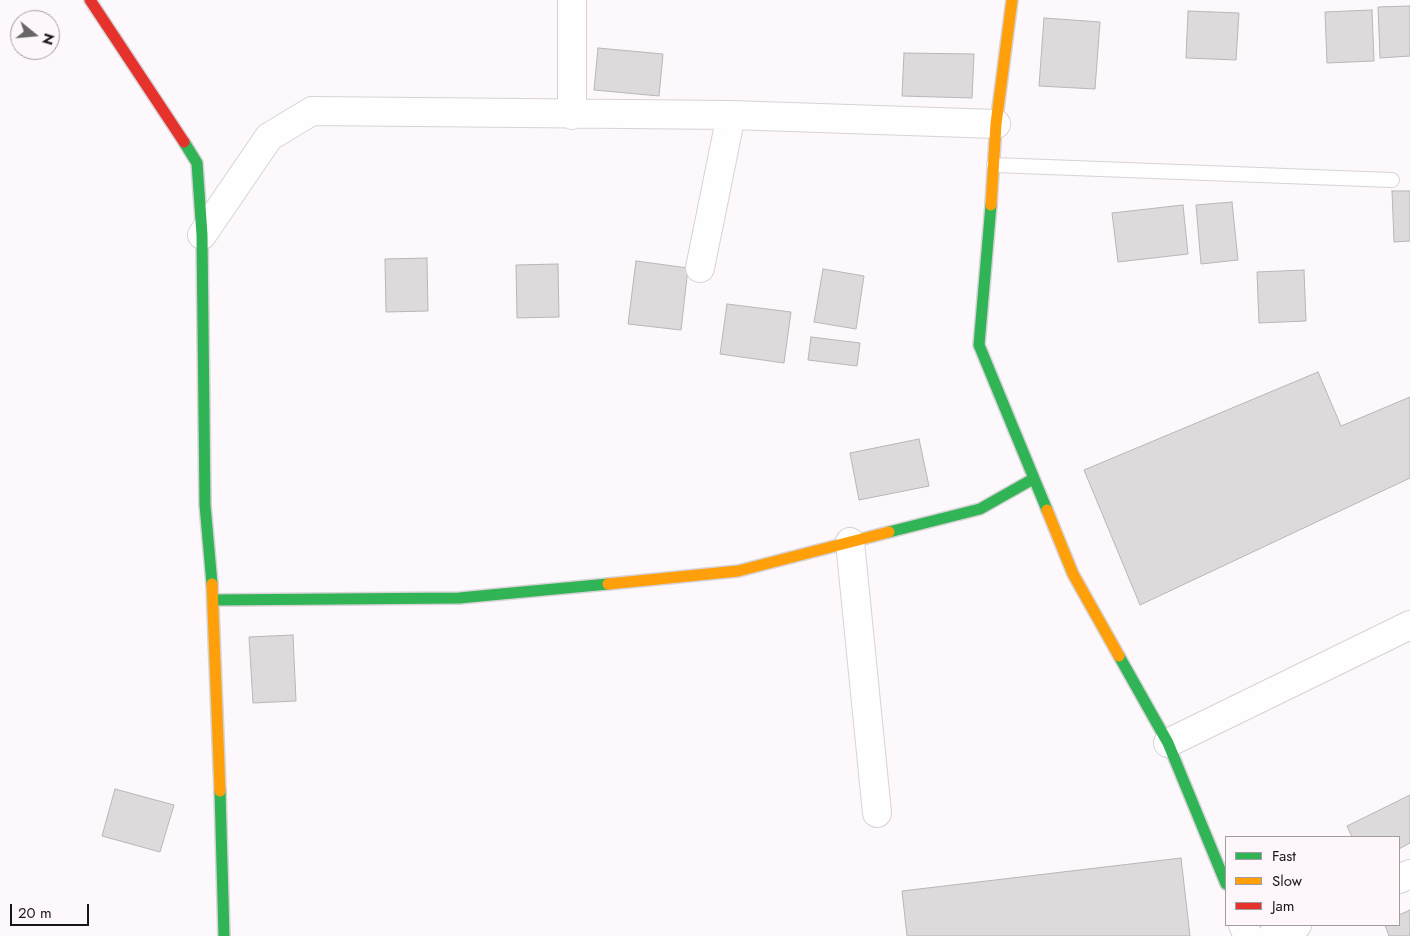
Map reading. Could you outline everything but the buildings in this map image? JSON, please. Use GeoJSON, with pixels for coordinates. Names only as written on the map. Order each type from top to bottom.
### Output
{"type":"FeatureCollection","features":[{"type":"Feature","properties":{"kind":"street"},"geometry":{"type":"LineString","coordinates":[[90,0],[197,164],[202,235],[204,504],[214,600],[224,936]]}},
{"type":"Feature","properties":{"kind":"street"},"geometry":{"type":"LineString","coordinates":[[572,0],[572,115]]}},
{"type":"Feature","properties":{"kind":"street"},"geometry":{"type":"LineString","coordinates":[[1012,0],[996,124],[979,345],[1073,574],[1168,743],[1225,882]]}},
{"type":"Feature","properties":{"kind":"street"},"geometry":{"type":"LineString","coordinates":[[202,235],[269,137],[312,111],[572,115],[731,115],[996,124]]}},
{"type":"Feature","properties":{"kind":"street"},"geometry":{"type":"LineString","coordinates":[[700,268],[731,115]]}},
{"type":"Feature","properties":{"kind":"street"},"geometry":{"type":"LineString","coordinates":[[214,600],[469,597],[738,571],[980,509],[1033,479]]}},
{"type":"Feature","properties":{"kind":"street"},"geometry":{"type":"LineString","coordinates":[[850,542],[877,813]]}},
{"type":"Feature","properties":{"kind":"street"},"geometry":{"type":"LineString","coordinates":[[1168,743],[1410,625]]}},
{"type":"Feature","properties":{"kind":"street"},"geometry":{"type":"LineString","coordinates":[[1272,936],[1295,926]]}},
{"type":"Feature","properties":{"kind":"lane"},"geometry":{"type":"LineString","coordinates":[[994,165],[1392,180]]}},
{"type":"Feature","properties":{"kind":"traffic: fast"},"geometry":{"type":"LineString","coordinates":[[184,142],[197,163],[202,235],[205,505],[212,584]]}},
{"type":"Feature","properties":{"kind":"traffic: fast"},"geometry":{"type":"LineString","coordinates":[[991,205],[979,345],[1047,510]]}},
{"type":"Feature","properties":{"kind":"traffic: fast"},"geometry":{"type":"LineString","coordinates":[[889,532],[980,509],[1033,479]]}},
{"type":"Feature","properties":{"kind":"traffic: fast"},"geometry":{"type":"LineString","coordinates":[[214,600],[459,598],[608,584]]}},
{"type":"Feature","properties":{"kind":"traffic: fast"},"geometry":{"type":"LineString","coordinates":[[1119,656],[1168,743],[1225,882]]}},
{"type":"Feature","properties":{"kind":"traffic: fast"},"geometry":{"type":"LineString","coordinates":[[220,791],[224,936]]}},
{"type":"Feature","properties":{"kind":"traffic: slow"},"geometry":{"type":"LineString","coordinates":[[991,205],[996,124],[1012,0]]}},
{"type":"Feature","properties":{"kind":"traffic: slow"},"geometry":{"type":"LineString","coordinates":[[1047,510],[1073,574],[1119,656]]}},
{"type":"Feature","properties":{"kind":"traffic: slow"},"geometry":{"type":"LineString","coordinates":[[608,584],[738,571],[889,532]]}},
{"type":"Feature","properties":{"kind":"traffic: slow"},"geometry":{"type":"LineString","coordinates":[[212,584],[220,791]]}},
{"type":"Feature","properties":{"kind":"traffic: jam"},"geometry":{"type":"LineString","coordinates":[[90,0],[184,142]]}}]}
